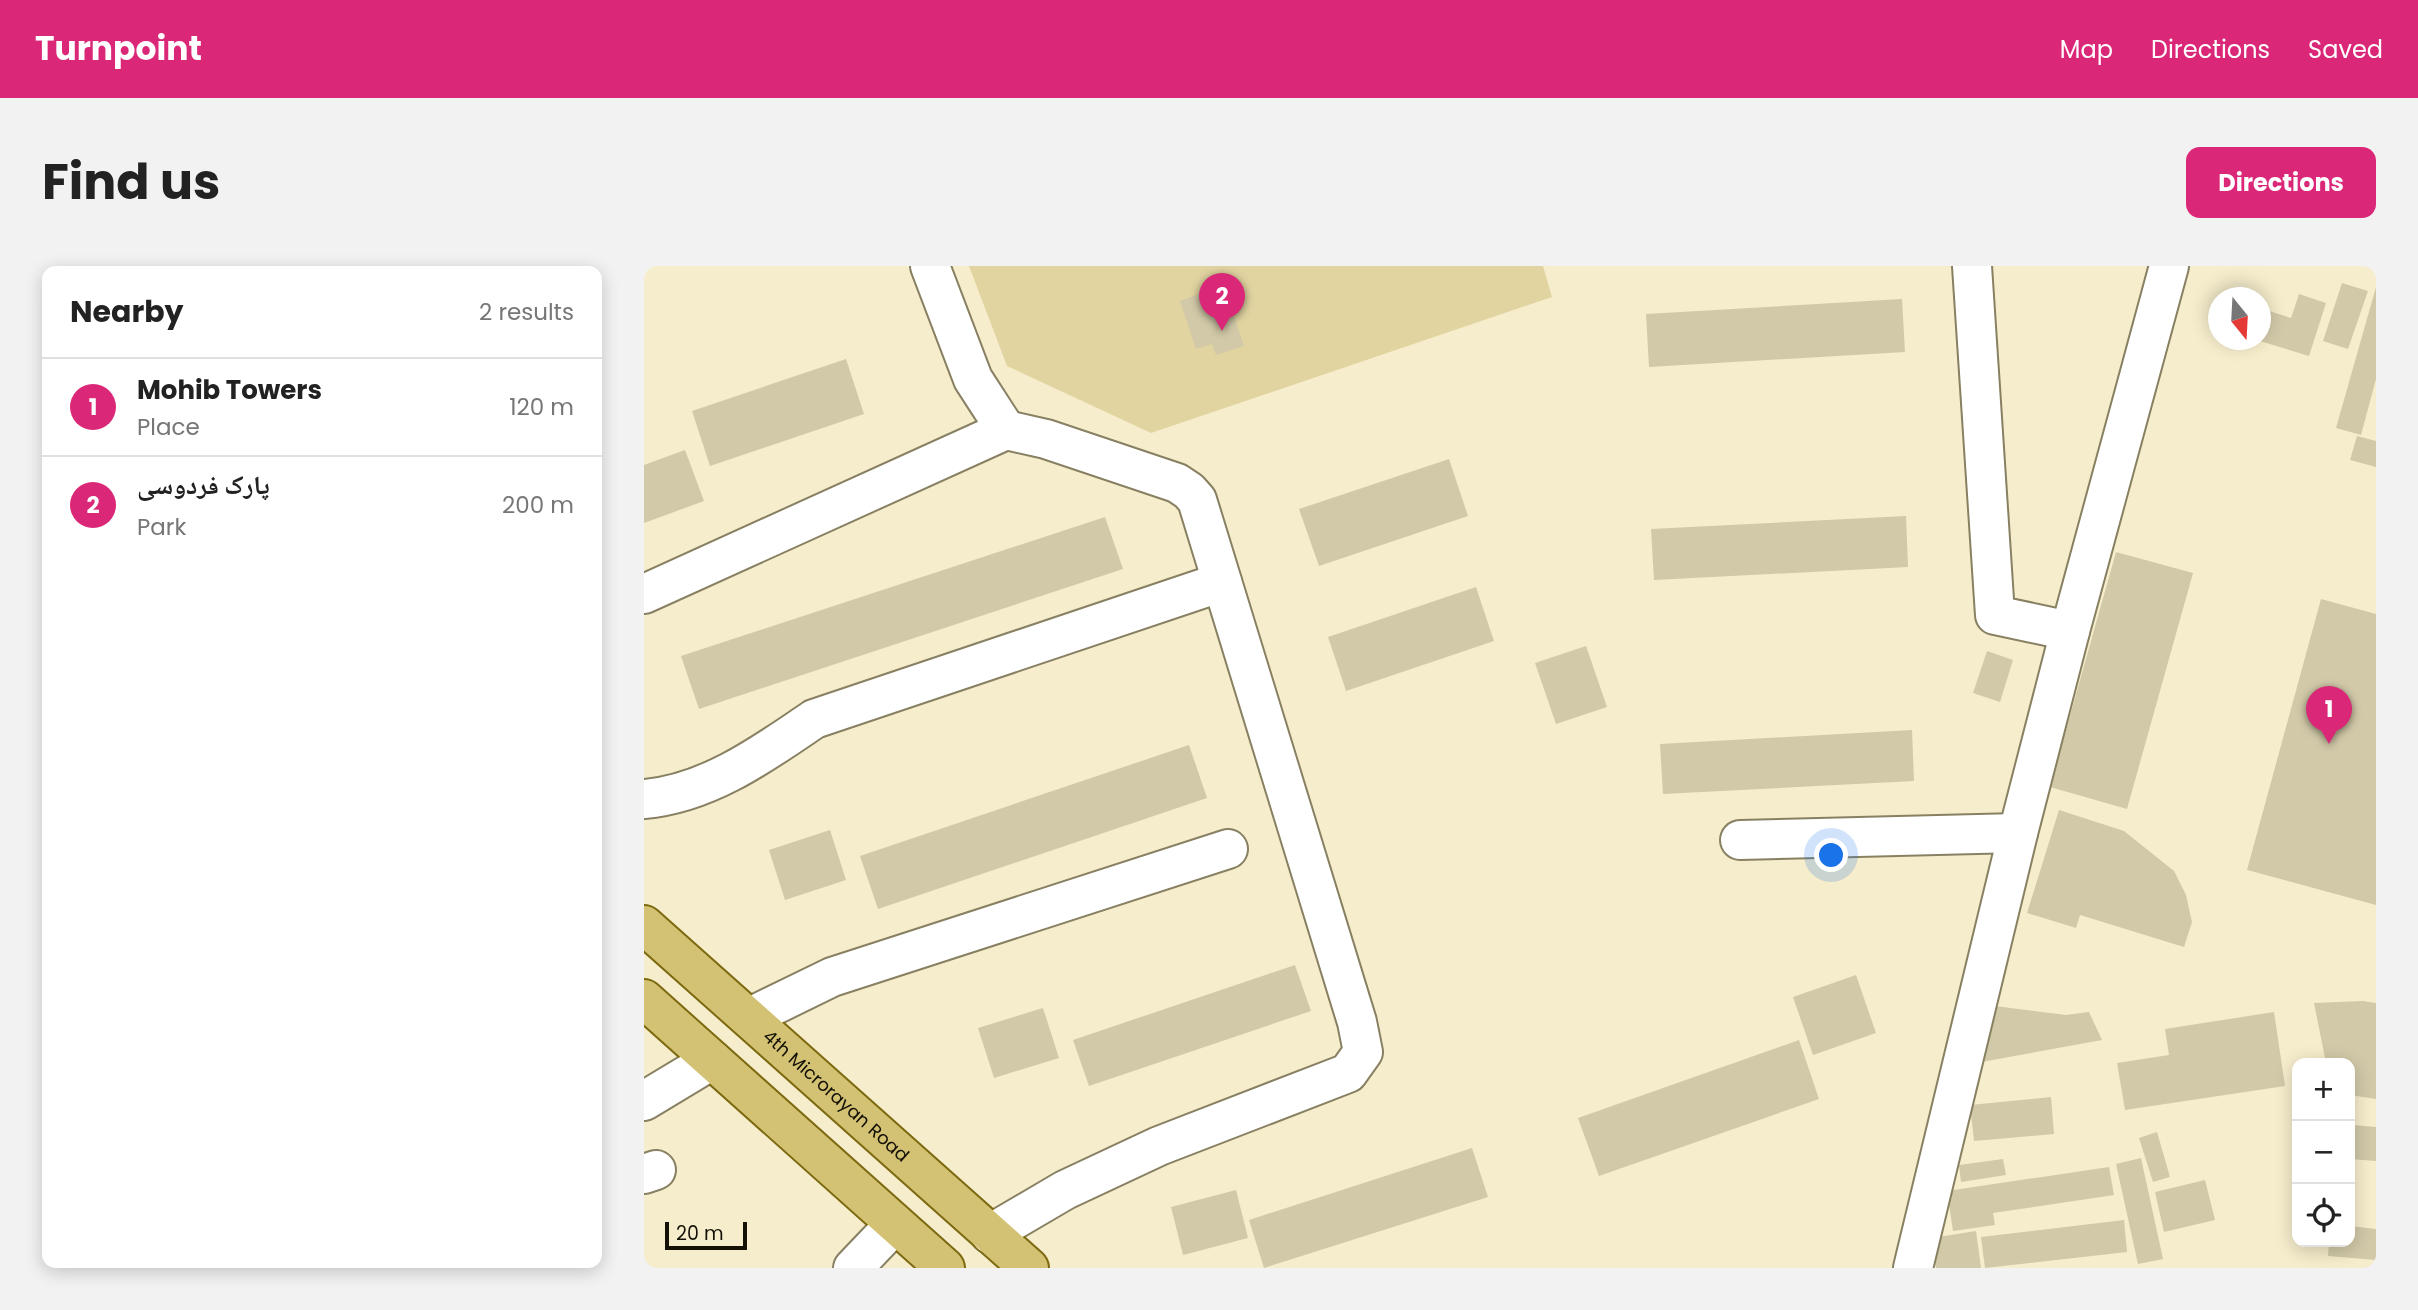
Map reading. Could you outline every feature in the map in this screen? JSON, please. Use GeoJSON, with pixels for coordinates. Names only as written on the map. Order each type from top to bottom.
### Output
{"type":"FeatureCollection","features":[{"type":"Feature","properties":{"kind":"main road","name":"4th Microrayan Road"},"geometry":{"type":"LineString","coordinates":[[644,925],[1029,1268]]}},
{"type":"Feature","properties":{"kind":"main road"},"geometry":{"type":"LineString","coordinates":[[699,1048],[721,992]]}},
{"type":"Feature","properties":{"kind":"main road"},"geometry":{"type":"LineString","coordinates":[[644,999],[944,1268]]}},
{"type":"Feature","properties":{"kind":"street"},"geometry":{"type":"LineString","coordinates":[[930,266],[973,379],[1006,430]]}},
{"type":"Feature","properties":{"kind":"street"},"geometry":{"type":"LineString","coordinates":[[1972,266],[1995,615],[2070,631]]}},
{"type":"Feature","properties":{"kind":"street"},"geometry":{"type":"LineString","coordinates":[[1913,1268],[2018,833],[2169,266]]}},
{"type":"Feature","properties":{"kind":"street"},"geometry":{"type":"LineString","coordinates":[[644,594],[1006,430],[1046,439],[1177,483],[1197,500],[1349,995],[1363,1052],[1348,1073],[1160,1146],[1065,1190],[990,1234]]}},
{"type":"Feature","properties":{"kind":"street"},"geometry":{"type":"LineString","coordinates":[[644,799],[660,798],[728,773],[760,756],[814,719],[1222,582]]}},
{"type":"Feature","properties":{"kind":"street"},"geometry":{"type":"LineString","coordinates":[[1740,840],[2018,833]]}},
{"type":"Feature","properties":{"kind":"street"},"geometry":{"type":"LineString","coordinates":[[750,1017],[832,977],[1228,849]]}},
{"type":"Feature","properties":{"kind":"street"},"geometry":{"type":"LineString","coordinates":[[644,1101],[699,1048]]}},
{"type":"Feature","properties":{"kind":"street"},"geometry":{"type":"LineString","coordinates":[[853,1268],[895,1224]]}},
{"type":"Feature","properties":{"kind":"shaded area"},"geometry":{"type":"Polygon","coordinates":[[[969,266],[1543,266],[1552,297],[1151,433],[1007,366],[969,266]]]}},
{"type":"Feature","properties":{"kind":"building"},"geometry":{"type":"Polygon","coordinates":[[[2342,283],[2368,291],[2348,349],[2323,341],[2342,283]]]}},
{"type":"Feature","properties":{"kind":"building"},"geometry":{"type":"Polygon","coordinates":[[[2376,287],[2376,379],[2361,435],[2336,428],[2376,287]]]}},
{"type":"Feature","properties":{"kind":"building"},"geometry":{"type":"Polygon","coordinates":[[[1207,291],[1213,309],[1230,304],[1244,346],[1216,355],[1212,344],[1196,349],[1180,301],[1207,291]]]}},
{"type":"Feature","properties":{"kind":"building"},"geometry":{"type":"Polygon","coordinates":[[[2299,294],[2326,303],[2309,356],[2271,344],[2271,312],[2291,318],[2299,294]]]}},
{"type":"Feature","properties":{"kind":"building"},"geometry":{"type":"Polygon","coordinates":[[[1902,299],[1905,352],[1649,367],[1646,314],[1902,299]]]}},
{"type":"Feature","properties":{"kind":"building"},"geometry":{"type":"Polygon","coordinates":[[[846,359],[864,414],[710,466],[692,411],[846,359]]]}},
{"type":"Feature","properties":{"kind":"building"},"geometry":{"type":"Polygon","coordinates":[[[2357,436],[2376,441],[2376,467],[2350,460],[2357,436]]]}},
{"type":"Feature","properties":{"kind":"building"},"geometry":{"type":"Polygon","coordinates":[[[685,450],[704,501],[644,523],[644,465],[685,450]]]}},
{"type":"Feature","properties":{"kind":"building"},"geometry":{"type":"Polygon","coordinates":[[[1449,459],[1468,516],[1319,566],[1299,509],[1449,459]]]}},
{"type":"Feature","properties":{"kind":"building"},"geometry":{"type":"Polygon","coordinates":[[[1906,516],[1908,567],[1654,580],[1651,529],[1906,516]]]}},
{"type":"Feature","properties":{"kind":"building"},"geometry":{"type":"Polygon","coordinates":[[[1105,517],[1123,569],[699,709],[681,656],[1105,517]]]}},
{"type":"Feature","properties":{"kind":"building"},"geometry":{"type":"Polygon","coordinates":[[[2116,552],[2193,573],[2127,809],[2050,787],[2116,552]]]}},
{"type":"Feature","properties":{"kind":"building"},"geometry":{"type":"Polygon","coordinates":[[[1476,587],[1494,641],[1346,691],[1328,637],[1476,587]]]}},
{"type":"Feature","properties":{"kind":"building"},"geometry":{"type":"Polygon","coordinates":[[[2321,599],[2376,614],[2376,905],[2247,870],[2321,599]]]}},
{"type":"Feature","properties":{"kind":"building"},"geometry":{"type":"Polygon","coordinates":[[[1586,646],[1607,707],[1556,724],[1535,663],[1586,646]]]}},
{"type":"Feature","properties":{"kind":"building"},"geometry":{"type":"Polygon","coordinates":[[[1987,651],[2013,660],[2000,702],[1973,693],[1987,651]]]}},
{"type":"Feature","properties":{"kind":"building"},"geometry":{"type":"Polygon","coordinates":[[[1912,730],[1914,781],[1663,794],[1660,744],[1912,730]]]}},
{"type":"Feature","properties":{"kind":"building"},"geometry":{"type":"Polygon","coordinates":[[[1189,745],[1207,798],[878,909],[860,856],[1189,745]]]}},
{"type":"Feature","properties":{"kind":"building"},"geometry":{"type":"Polygon","coordinates":[[[2059,810],[2124,831],[2174,871],[2186,895],[2192,922],[2184,947],[2080,915],[2076,928],[2027,913],[2059,810]]]}},
{"type":"Feature","properties":{"kind":"building"},"geometry":{"type":"Polygon","coordinates":[[[830,830],[846,880],[785,900],[769,850],[830,830]]]}},
{"type":"Feature","properties":{"kind":"building"},"geometry":{"type":"Polygon","coordinates":[[[1295,965],[1311,1011],[1089,1086],[1073,1040],[1295,965]]]}},
{"type":"Feature","properties":{"kind":"building"},"geometry":{"type":"Polygon","coordinates":[[[1856,975],[1876,1033],[1813,1055],[1793,997],[1856,975]]]}},
{"type":"Feature","properties":{"kind":"building"},"geometry":{"type":"Polygon","coordinates":[[[2314,1003],[2376,1003],[2376,1099],[2355,1096],[2355,1058],[2325,1058],[2314,1003]]]}},
{"type":"Feature","properties":{"kind":"building"},"geometry":{"type":"Polygon","coordinates":[[[1995,1006],[2066,1015],[2089,1012],[2102,1040],[1976,1063],[1995,1006]]]}},
{"type":"Feature","properties":{"kind":"building"},"geometry":{"type":"Polygon","coordinates":[[[1043,1008],[1059,1058],[994,1078],[978,1028],[1043,1008]]]}},
{"type":"Feature","properties":{"kind":"building"},"geometry":{"type":"Polygon","coordinates":[[[2274,1012],[2285,1086],[2125,1110],[2117,1063],[2169,1055],[2165,1029],[2274,1012]]]}},
{"type":"Feature","properties":{"kind":"building"},"geometry":{"type":"Polygon","coordinates":[[[1799,1040],[1819,1099],[1599,1176],[1578,1118],[1799,1040]]]}},
{"type":"Feature","properties":{"kind":"building"},"geometry":{"type":"Polygon","coordinates":[[[2051,1097],[2054,1134],[1974,1141],[1970,1105],[2051,1097]]]}},
{"type":"Feature","properties":{"kind":"building"},"geometry":{"type":"Polygon","coordinates":[[[2355,1125],[2376,1127],[2376,1161],[2355,1159],[2355,1125]]]}},
{"type":"Feature","properties":{"kind":"building"},"geometry":{"type":"Polygon","coordinates":[[[2157,1132],[2170,1177],[2153,1182],[2139,1138],[2157,1132]]]}},
{"type":"Feature","properties":{"kind":"building"},"geometry":{"type":"Polygon","coordinates":[[[1472,1148],[1488,1197],[1264,1268],[1249,1220],[1472,1148]]]}},
{"type":"Feature","properties":{"kind":"building"},"geometry":{"type":"Polygon","coordinates":[[[2141,1158],[2163,1259],[2138,1264],[2116,1164],[2141,1158]]]}},
{"type":"Feature","properties":{"kind":"building"},"geometry":{"type":"Polygon","coordinates":[[[2003,1159],[2006,1175],[1961,1182],[1959,1165],[2003,1159]]]}},
{"type":"Feature","properties":{"kind":"building"},"geometry":{"type":"Polygon","coordinates":[[[2109,1167],[2114,1195],[1993,1213],[1995,1225],[1953,1231],[1947,1191],[2109,1167]]]}},
{"type":"Feature","properties":{"kind":"building"},"geometry":{"type":"Polygon","coordinates":[[[2205,1180],[2215,1220],[2164,1232],[2155,1192],[2205,1180]]]}},
{"type":"Feature","properties":{"kind":"building"},"geometry":{"type":"Polygon","coordinates":[[[1236,1190],[1248,1238],[1183,1255],[1171,1207],[1236,1190]]]}},
{"type":"Feature","properties":{"kind":"building"},"geometry":{"type":"Polygon","coordinates":[[[2124,1220],[2127,1252],[1985,1268],[1981,1237],[2124,1220]]]}},
{"type":"Feature","properties":{"kind":"building"},"geometry":{"type":"Polygon","coordinates":[[[2355,1227],[2376,1229],[2376,1260],[2328,1256],[2329,1247],[2355,1247],[2355,1227]]]}},
{"type":"Feature","properties":{"kind":"building"},"geometry":{"type":"Polygon","coordinates":[[[1976,1231],[1981,1268],[1936,1268],[1932,1238],[1976,1231]]]}},
{"type":"Feature","properties":{"kind":"place","name":"پارک فردوسی"},"geometry":{"type":"Point","coordinates":[1222,331]}},
{"type":"Feature","properties":{"kind":"place","name":"Mohib Towers"},"geometry":{"type":"Point","coordinates":[2329,744]}}]}
